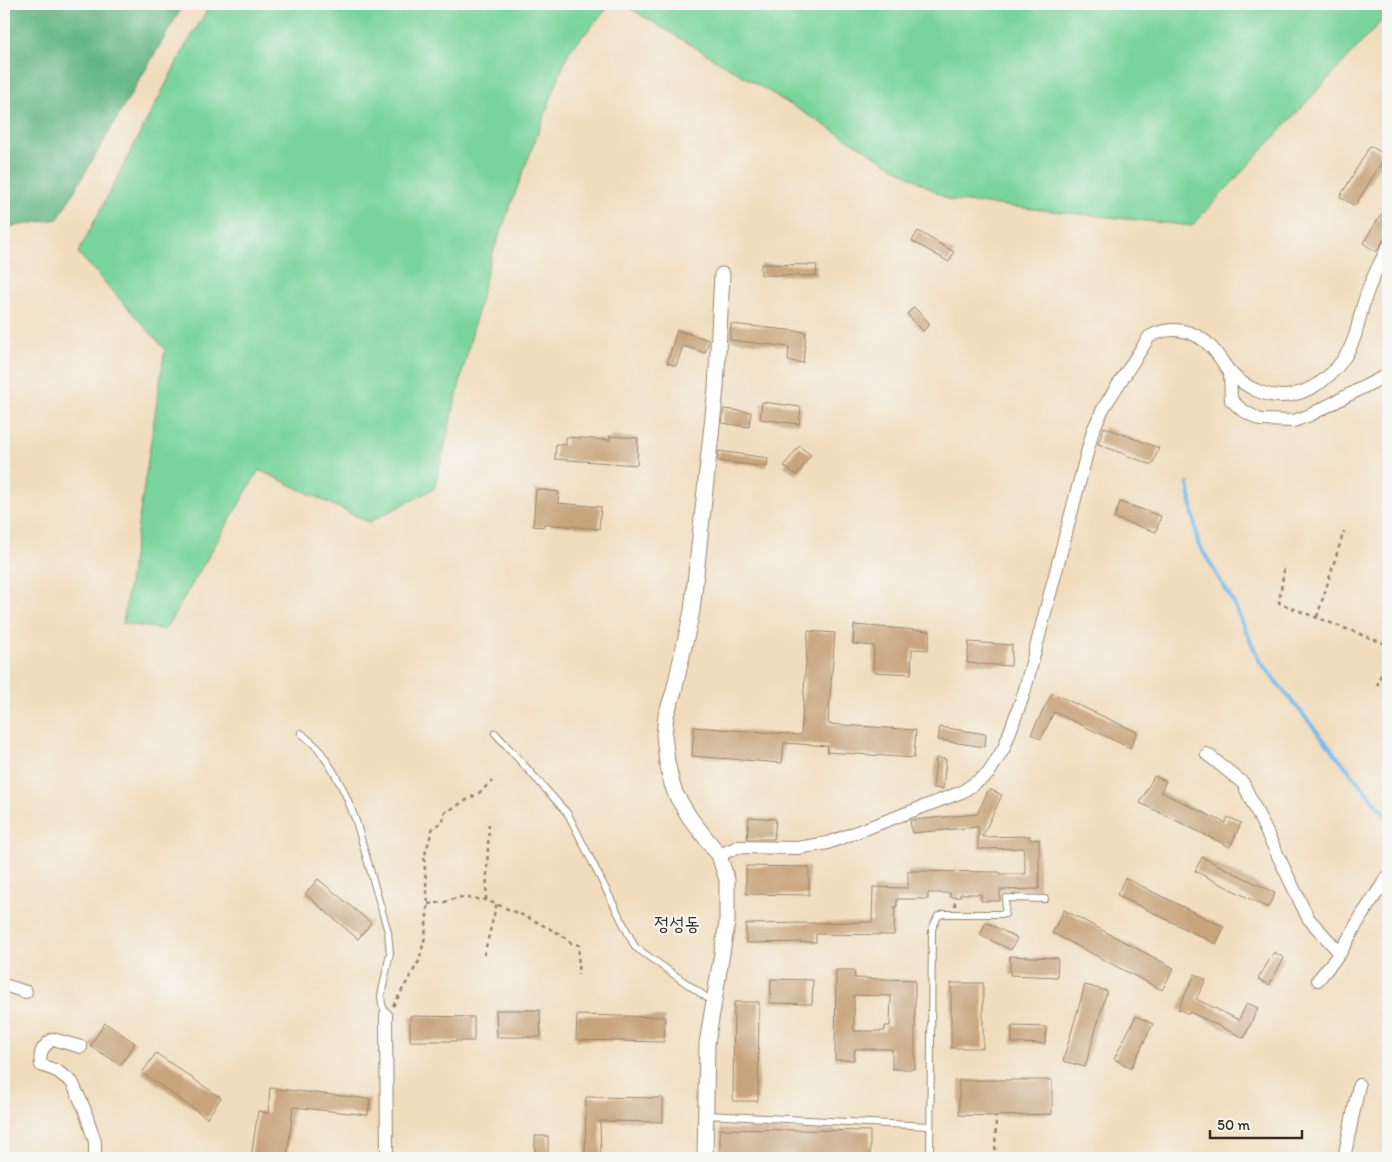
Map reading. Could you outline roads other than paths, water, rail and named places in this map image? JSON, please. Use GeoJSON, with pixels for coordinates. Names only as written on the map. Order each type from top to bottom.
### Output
{"type":"FeatureCollection","features":[{"type":"Feature","properties":{"kind":"street"},"geometry":{"type":"LineString","coordinates":[[719,855],[738,847],[797,848],[828,843],[962,792],[988,774],[1004,748],[1024,693],[1090,438],[1108,400],[1149,337],[1158,331],[1168,330],[1194,334],[1211,346],[1230,372],[1250,387],[1271,395],[1280,396],[1303,392],[1323,382],[1339,364],[1351,345],[1366,294],[1388,247]]}},
{"type":"Feature","properties":{"kind":"street"},"geometry":{"type":"LineString","coordinates":[[705,1158],[707,1043],[727,924],[728,880],[719,855],[690,818],[676,795],[667,762],[664,735],[666,715],[674,691],[692,611],[716,388],[722,275]]}},
{"type":"Feature","properties":{"kind":"street"},"geometry":{"type":"LineString","coordinates":[[1230,372],[1232,400],[1242,410],[1260,420],[1294,421],[1388,376]]}},
{"type":"Feature","properties":{"kind":"street"},"geometry":{"type":"LineString","coordinates":[[1207,754],[1243,783],[1308,918],[1340,952]]}},
{"type":"Feature","properties":{"kind":"street"},"geometry":{"type":"LineString","coordinates":[[1318,980],[1340,952],[1388,876]]}},
{"type":"Feature","properties":{"kind":"street"},"geometry":{"type":"LineString","coordinates":[[4,985],[26,992]]}},
{"type":"Feature","properties":{"kind":"street"},"geometry":{"type":"LineString","coordinates":[[386,1015],[387,1158]]}},
{"type":"Feature","properties":{"kind":"street"},"geometry":{"type":"LineString","coordinates":[[81,1046],[53,1039],[44,1046],[40,1054],[41,1065],[56,1071],[72,1082],[84,1108],[95,1142],[95,1158]]}},
{"type":"Feature","properties":{"kind":"street"},"geometry":{"type":"LineString","coordinates":[[1344,1158],[1359,1085]]}},
{"type":"Feature","properties":{"kind":"lane"},"geometry":{"type":"LineString","coordinates":[[301,733],[318,748],[344,790],[361,840],[388,932],[390,953],[381,996],[386,1015]]}},
{"type":"Feature","properties":{"kind":"lane"},"geometry":{"type":"LineString","coordinates":[[495,733],[568,814],[635,947],[713,1002]]}},
{"type":"Feature","properties":{"kind":"lane"},"geometry":{"type":"LineString","coordinates":[[930,1158],[932,929],[934,922],[938,916],[944,914],[1005,914],[1006,898],[1044,899]]}},
{"type":"Feature","properties":{"kind":"lane"},"geometry":{"type":"LineString","coordinates":[[706,1115],[930,1126]]}},
{"type":"Feature","properties":{"kind":"waterway"},"geometry":{"type":"LineString","coordinates":[[1188,484],[1198,543],[1233,602],[1260,662],[1388,818]]}},
{"type":"Feature","properties":{"kind":"district","name":"정성동"},"geometry":{"type":"Point","coordinates":[677,923]}}]}
